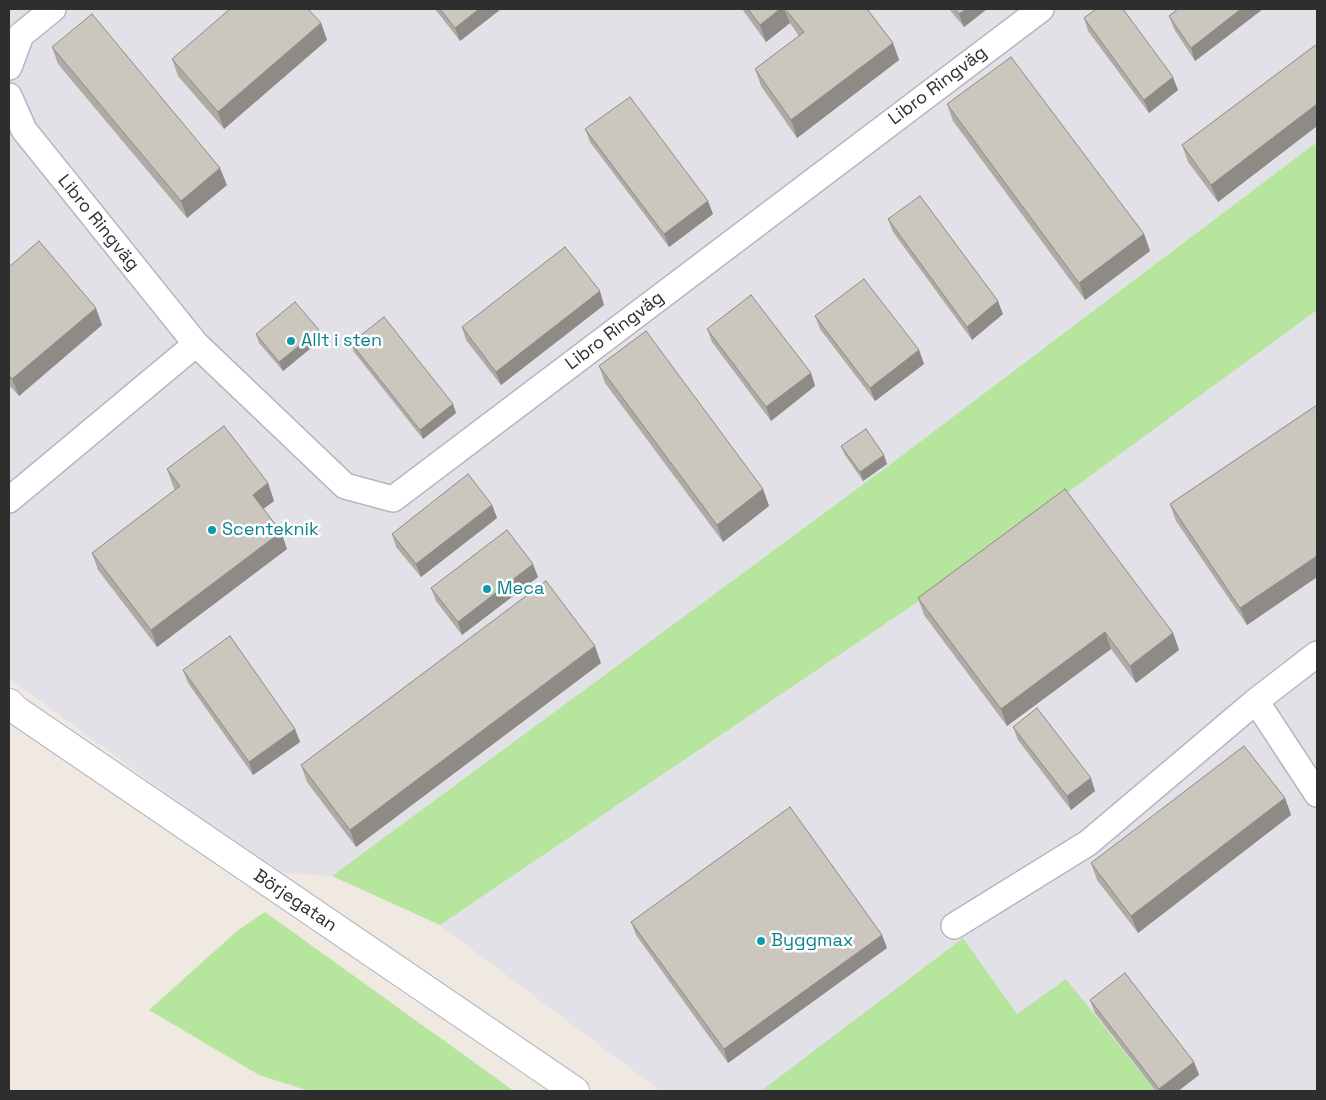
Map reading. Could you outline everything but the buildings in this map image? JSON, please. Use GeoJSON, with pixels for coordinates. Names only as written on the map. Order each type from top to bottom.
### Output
{"type":"FeatureCollection","features":[{"type":"Feature","properties":{"kind":"main road","name":"Börjegatan"},"geometry":{"type":"LineString","coordinates":[[11,707],[575,1091]]}},
{"type":"Feature","properties":{"kind":"street"},"geometry":{"type":"LineString","coordinates":[[9,67],[20,35],[53,9]]}},
{"type":"Feature","properties":{"kind":"street","name":"Libro Ringväg"},"geometry":{"type":"LineString","coordinates":[[9,96],[24,130],[196,344],[345,486],[393,498],[1041,9]]}},
{"type":"Feature","properties":{"kind":"street"},"geometry":{"type":"LineString","coordinates":[[9,500],[196,344]]}},
{"type":"Feature","properties":{"kind":"street"},"geometry":{"type":"LineString","coordinates":[[954,926],[1088,843],[1256,701],[1317,654]]}},
{"type":"Feature","properties":{"kind":"street"},"geometry":{"type":"LineString","coordinates":[[1256,701],[1317,794]]}},
{"type":"Feature","properties":{"kind":"shaded area"},"geometry":{"type":"Polygon","coordinates":[[[9,9],[1317,9],[1317,142],[888,466],[332,876],[273,872],[9,678],[9,9]]]}},
{"type":"Feature","properties":{"kind":"shaded area"},"geometry":{"type":"Polygon","coordinates":[[[1317,306],[1317,1091],[660,1091],[440,925],[919,601],[1317,306]]]}},
{"type":"Feature","properties":{"kind":"green space"},"geometry":{"type":"Polygon","coordinates":[[[1317,142],[1317,310],[919,601],[440,925],[332,876],[888,466],[1317,142]]]}},
{"type":"Feature","properties":{"kind":"green space"},"geometry":{"type":"Polygon","coordinates":[[[265,912],[514,1091],[309,1091],[259,1075],[149,1010],[237,931],[265,912]]]}},
{"type":"Feature","properties":{"kind":"green space"},"geometry":{"type":"Polygon","coordinates":[[[963,938],[1017,1014],[1066,979],[1156,1091],[761,1091],[963,938]]]}},
{"type":"Feature","properties":{"kind":"place","name":"Allt i sten"},"geometry":{"type":"Point","coordinates":[291,341]}},
{"type":"Feature","properties":{"kind":"place","name":"Scenteknik"},"geometry":{"type":"Point","coordinates":[212,530]}},
{"type":"Feature","properties":{"kind":"place","name":"Meca"},"geometry":{"type":"Point","coordinates":[487,589]}},
{"type":"Feature","properties":{"kind":"place","name":"Byggmax"},"geometry":{"type":"Point","coordinates":[761,941]}}]}
